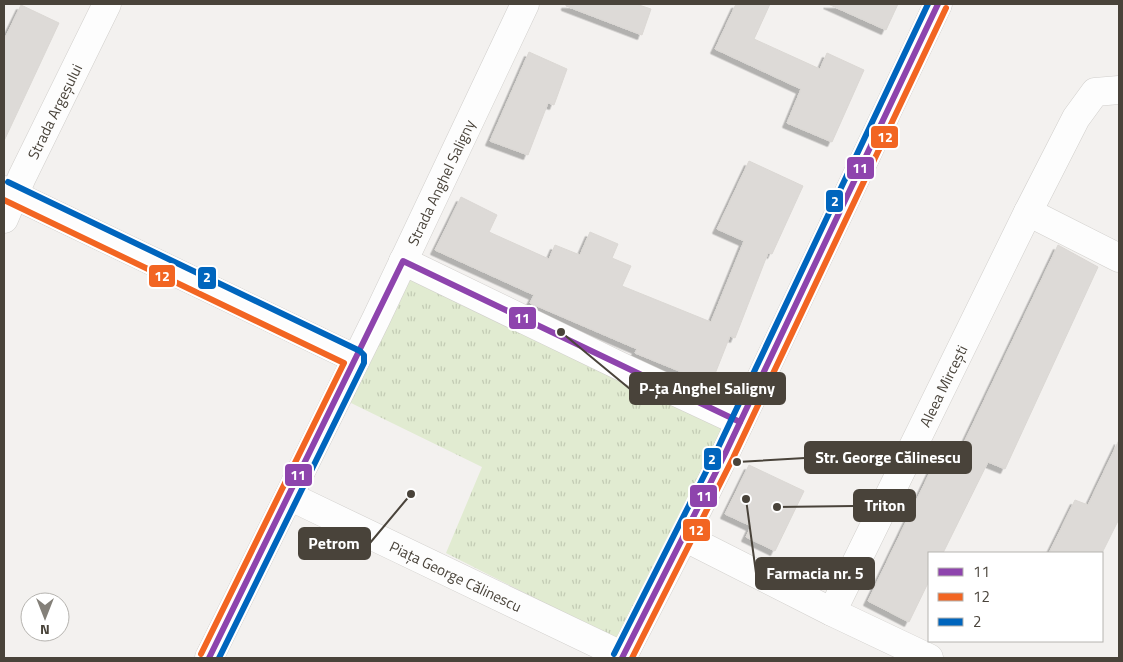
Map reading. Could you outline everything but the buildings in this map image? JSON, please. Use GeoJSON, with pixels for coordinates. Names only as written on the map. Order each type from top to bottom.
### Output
{"type":"FeatureCollection","features":[{"type":"Feature","properties":{"kind":"street","name":"Strada Argeșului"},"geometry":{"type":"LineString","coordinates":[[7,202],[107,4]]}},
{"type":"Feature","properties":{"kind":"street","name":"Strada Anghel Saligny"},"geometry":{"type":"LineString","coordinates":[[209,658],[404,261],[525,4]]}},
{"type":"Feature","properties":{"kind":"street"},"geometry":{"type":"LineString","coordinates":[[622,657],[684,537],[740,422],[938,4]]}},
{"type":"Feature","properties":{"kind":"street","name":"Aleea Mircești"},"geometry":{"type":"LineString","coordinates":[[832,612],[1076,118],[1095,92],[1119,90]]}},
{"type":"Feature","properties":{"kind":"street"},"geometry":{"type":"LineString","coordinates":[[7,202],[356,359]]}},
{"type":"Feature","properties":{"kind":"street"},"geometry":{"type":"LineString","coordinates":[[1028,212],[1119,258]]}},
{"type":"Feature","properties":{"kind":"street"},"geometry":{"type":"LineString","coordinates":[[404,261],[740,422]]}},
{"type":"Feature","properties":{"kind":"street","name":"Piața George Călinescu"},"geometry":{"type":"LineString","coordinates":[[290,496],[622,657]]}},
{"type":"Feature","properties":{"kind":"street"},"geometry":{"type":"LineString","coordinates":[[684,537],[832,612],[929,658]]}},
{"type":"Feature","properties":{"kind":"green space"},"geometry":{"type":"Polygon","coordinates":[[[413,272],[727,425],[619,641],[446,553],[482,467],[349,402],[413,272]]]}},
{"type":"Feature","properties":{"kind":"transit line","name":"2"},"geometry":{"type":"LineString","coordinates":[[614,654],[717,450],[928,4]]}},
{"type":"Feature","properties":{"kind":"transit line","name":"11"},"geometry":{"type":"LineString","coordinates":[[622,658],[725,454],[938,4]]}},
{"type":"Feature","properties":{"kind":"transit line","name":"12"},"geometry":{"type":"LineString","coordinates":[[632,658],[733,458],[946,8]]}},
{"type":"Feature","properties":{"kind":"transit line","name":"2"},"geometry":{"type":"LineString","coordinates":[[8,182],[360,351],[364,355],[364,363],[219,658]]}},
{"type":"Feature","properties":{"kind":"transit line","name":"12"},"geometry":{"type":"LineString","coordinates":[[4,200],[344,363],[201,654]]}},
{"type":"Feature","properties":{"kind":"transit line","name":"11"},"geometry":{"type":"LineString","coordinates":[[209,658],[403,261],[740,422]]}},
{"type":"Feature","properties":{"kind":"place","name":"P-ța Anghel Saligny"},"geometry":{"type":"Point","coordinates":[561,332]}},
{"type":"Feature","properties":{"kind":"place","name":"Str. George Călinescu"},"geometry":{"type":"Point","coordinates":[737,462]}},
{"type":"Feature","properties":{"kind":"place","name":"Petrom"},"geometry":{"type":"Point","coordinates":[411,494]}},
{"type":"Feature","properties":{"kind":"place","name":"Farmacia nr. 5"},"geometry":{"type":"Point","coordinates":[746,499]}},
{"type":"Feature","properties":{"kind":"place","name":"Triton"},"geometry":{"type":"Point","coordinates":[777,507]}}]}
